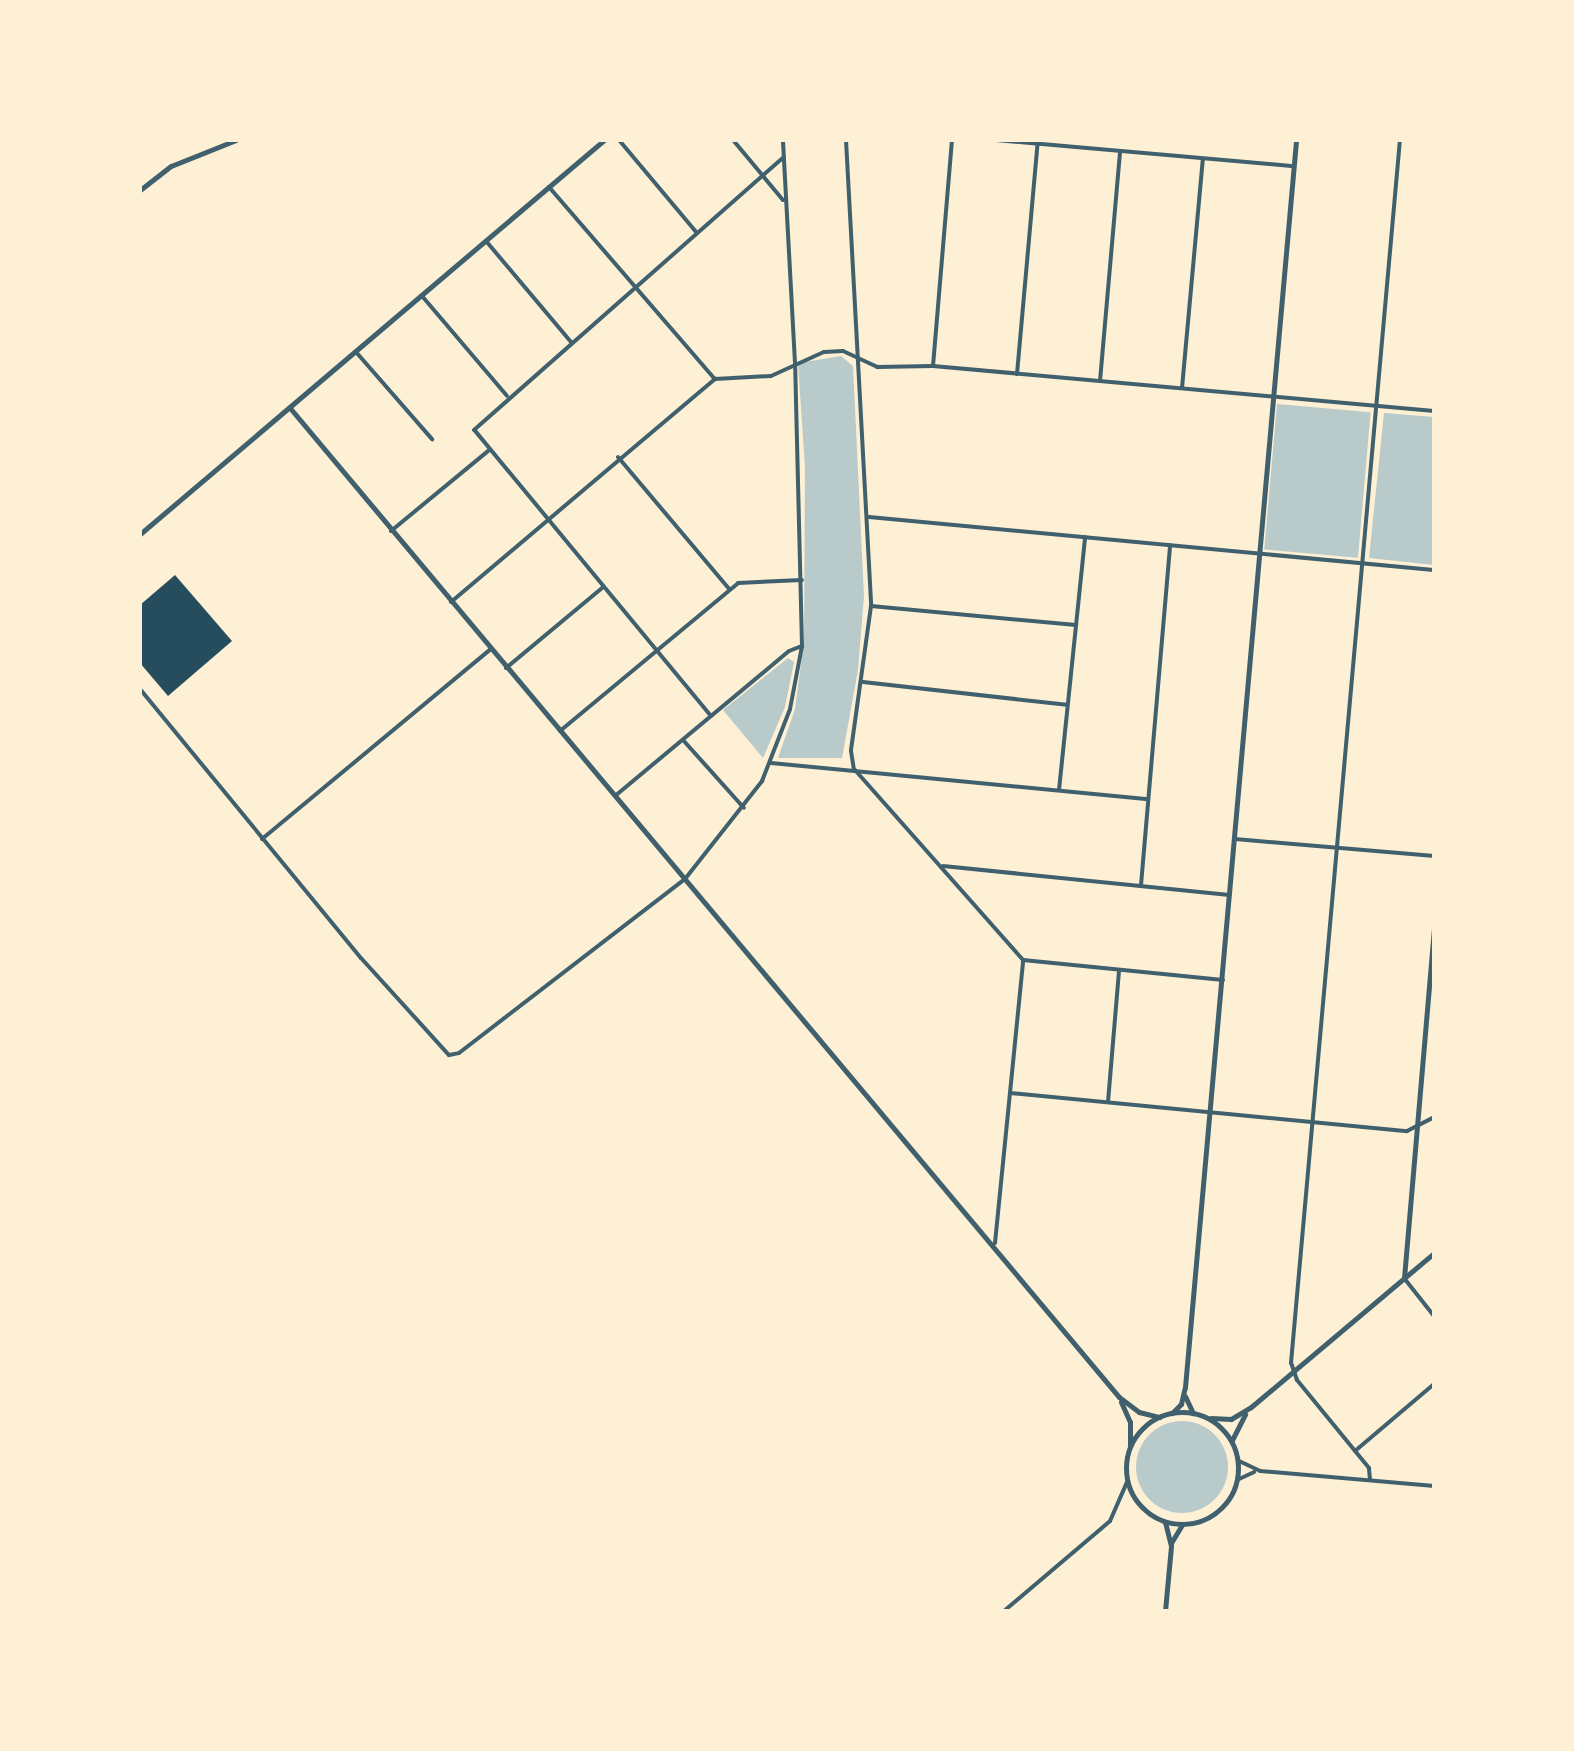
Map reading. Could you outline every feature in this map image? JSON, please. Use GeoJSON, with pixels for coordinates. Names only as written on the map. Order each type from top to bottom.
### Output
{"type":"FeatureCollection","features":[{"type":"Feature","properties":{"kind":"street"},"geometry":{"type":"LineString","coordinates":[[140,190],[171,166],[236,140]]}},
{"type":"Feature","properties":{"kind":"street"},"geometry":{"type":"LineString","coordinates":[[140,534],[604,140]]}},
{"type":"Feature","properties":{"kind":"street"},"geometry":{"type":"LineString","coordinates":[[619,140],[697,233]]}},
{"type":"Feature","properties":{"kind":"street"},"geometry":{"type":"LineString","coordinates":[[733,140],[784,201]]}},
{"type":"Feature","properties":{"kind":"street"},"geometry":{"type":"LineString","coordinates":[[140,689],[261,839],[444,1052],[459,1053],[685,879],[744,808],[771,763],[790,709],[802,646],[795,363],[783,140]]}},
{"type":"Feature","properties":{"kind":"street"},"geometry":{"type":"LineString","coordinates":[[846,140],[869,517],[871,606],[863,682],[851,751],[854,769],[1023,960],[1223,980]]}},
{"type":"Feature","properties":{"kind":"street"},"geometry":{"type":"LineString","coordinates":[[933,366],[952,140]]}},
{"type":"Feature","properties":{"kind":"street"},"geometry":{"type":"LineString","coordinates":[[995,140],[1294,166]]}},
{"type":"Feature","properties":{"kind":"street"},"geometry":{"type":"LineString","coordinates":[[1172,1413],[1181,1404],[1185,1387],[1296,140]]}},
{"type":"Feature","properties":{"kind":"street"},"geometry":{"type":"LineString","coordinates":[[1370,1480],[1369,1468],[1293,1372],[1400,140]]}},
{"type":"Feature","properties":{"kind":"street"},"geometry":{"type":"LineString","coordinates":[[1017,374],[1037,142]]}},
{"type":"Feature","properties":{"kind":"street"},"geometry":{"type":"LineString","coordinates":[[1100,381],[1120,151]]}},
{"type":"Feature","properties":{"kind":"street"},"geometry":{"type":"LineString","coordinates":[[711,716],[488,451],[474,430],[507,396],[784,157]]}},
{"type":"Feature","properties":{"kind":"street"},"geometry":{"type":"LineString","coordinates":[[1182,388],[1203,158]]}},
{"type":"Feature","properties":{"kind":"street"},"geometry":{"type":"LineString","coordinates":[[549,187],[715,379]]}},
{"type":"Feature","properties":{"kind":"street"},"geometry":{"type":"LineString","coordinates":[[486,241],[571,342]]}},
{"type":"Feature","properties":{"kind":"street"},"geometry":{"type":"LineString","coordinates":[[422,296],[507,396]]}},
{"type":"Feature","properties":{"kind":"street"},"geometry":{"type":"LineString","coordinates":[[451,602],[618,457],[715,379],[771,376],[795,363],[838,351],[877,367],[933,366],[1434,411]]}},
{"type":"Feature","properties":{"kind":"street"},"geometry":{"type":"LineString","coordinates":[[356,352],[432,439]]}},
{"type":"Feature","properties":{"kind":"street"},"geometry":{"type":"LineString","coordinates":[[290,408],[506,668],[995,1243],[1119,1397],[1139,1412],[1159,1417]]}},
{"type":"Feature","properties":{"kind":"street"},"geometry":{"type":"LineString","coordinates":[[391,531],[488,451]]}},
{"type":"Feature","properties":{"kind":"street"},"geometry":{"type":"LineString","coordinates":[[618,457],[729,589]]}},
{"type":"Feature","properties":{"kind":"street"},"geometry":{"type":"LineString","coordinates":[[869,517],[1434,570]]}},
{"type":"Feature","properties":{"kind":"street"},"geometry":{"type":"LineString","coordinates":[[1059,790],[1085,537]]}},
{"type":"Feature","properties":{"kind":"street"},"geometry":{"type":"LineString","coordinates":[[1141,885],[1170,545]]}},
{"type":"Feature","properties":{"kind":"street"},"geometry":{"type":"LineString","coordinates":[[560,731],[738,583],[802,580]]}},
{"type":"Feature","properties":{"kind":"street"},"geometry":{"type":"LineString","coordinates":[[506,668],[602,588]]}},
{"type":"Feature","properties":{"kind":"street"},"geometry":{"type":"LineString","coordinates":[[871,606],[1076,625]]}},
{"type":"Feature","properties":{"kind":"street"},"geometry":{"type":"LineString","coordinates":[[615,796],[789,651],[802,646]]}},
{"type":"Feature","properties":{"kind":"street"},"geometry":{"type":"LineString","coordinates":[[261,839],[491,649]]}},
{"type":"Feature","properties":{"kind":"street"},"geometry":{"type":"LineString","coordinates":[[863,682],[1067,705]]}},
{"type":"Feature","properties":{"kind":"street"},"geometry":{"type":"LineString","coordinates":[[683,740],[744,808]]}},
{"type":"Feature","properties":{"kind":"street"},"geometry":{"type":"LineString","coordinates":[[771,763],[1148,799]]}},
{"type":"Feature","properties":{"kind":"street"},"geometry":{"type":"LineString","coordinates":[[1235,839],[1434,856]]}},
{"type":"Feature","properties":{"kind":"street"},"geometry":{"type":"LineString","coordinates":[[943,866],[1230,895]]}},
{"type":"Feature","properties":{"kind":"street"},"geometry":{"type":"LineString","coordinates":[[1434,930],[1431,999],[1404,1278],[1434,1316]]}},
{"type":"Feature","properties":{"kind":"street"},"geometry":{"type":"LineString","coordinates":[[995,1243],[1023,960]]}},
{"type":"Feature","properties":{"kind":"street"},"geometry":{"type":"LineString","coordinates":[[1108,1102],[1119,972]]}},
{"type":"Feature","properties":{"kind":"street"},"geometry":{"type":"LineString","coordinates":[[1010,1093],[1417,1130],[1434,1117]]}},
{"type":"Feature","properties":{"kind":"street"},"geometry":{"type":"LineString","coordinates":[[1130,1451],[1144,1428],[1159,1417],[1172,1413],[1193,1413],[1206,1418],[1231,1419],[1251,1407],[1434,1253]]}},
{"type":"Feature","properties":{"kind":"street"},"geometry":{"type":"LineString","coordinates":[[1355,1451],[1434,1384]]}},
{"type":"Feature","properties":{"kind":"street"},"geometry":{"type":"LineString","coordinates":[[1185,1387],[1193,1413]]}},
{"type":"Feature","properties":{"kind":"street"},"geometry":{"type":"LineString","coordinates":[[1004,1611],[1110,1521],[1127,1482],[1130,1451],[1130,1422],[1119,1397]]}},
{"type":"Feature","properties":{"kind":"street"},"geometry":{"type":"LineString","coordinates":[[1232,1441],[1251,1407]]}},
{"type":"Feature","properties":{"kind":"street"},"geometry":{"type":"LineString","coordinates":[[1127,1482],[1142,1508],[1165,1522],[1183,1524],[1220,1510],[1237,1480],[1239,1461],[1232,1441],[1206,1418]]}},
{"type":"Feature","properties":{"kind":"street"},"geometry":{"type":"LineString","coordinates":[[1239,1461],[1260,1471],[1434,1486]]}},
{"type":"Feature","properties":{"kind":"street"},"geometry":{"type":"LineString","coordinates":[[1237,1480],[1260,1471]]}},
{"type":"Feature","properties":{"kind":"street"},"geometry":{"type":"LineString","coordinates":[[1165,1522],[1171,1546],[1165,1611]]}},
{"type":"Feature","properties":{"kind":"street"},"geometry":{"type":"LineString","coordinates":[[1171,1546],[1183,1524]]}},
{"type":"Feature","properties":{"kind":"shaded area"},"geometry":{"type":"Polygon","coordinates":[[[841,356],[853,366],[864,596],[858,670],[842,758],[778,758],[795,709],[804,641],[805,468],[798,363],[841,356]]]}},
{"type":"Feature","properties":{"kind":"shaded area"},"geometry":{"type":"Polygon","coordinates":[[[1277,404],[1371,412],[1358,558],[1264,549],[1277,404]]]}},
{"type":"Feature","properties":{"kind":"shaded area"},"geometry":{"type":"Polygon","coordinates":[[[1384,413],[1434,417],[1434,565],[1369,558],[1384,413]]]}},
{"type":"Feature","properties":{"kind":"shaded area"},"geometry":{"type":"Polygon","coordinates":[[[788,658],[794,662],[785,707],[763,758],[723,710],[788,658]]]}},
{"type":"Feature","properties":{"kind":"shaded area"},"geometry":{"type":"Polygon","coordinates":[[[1182,1421],[1200,1424],[1215,1434],[1225,1449],[1228,1467],[1225,1485],[1215,1500],[1200,1510],[1182,1513],[1164,1510],[1149,1500],[1139,1485],[1136,1467],[1139,1449],[1149,1434],[1164,1424],[1182,1421]]]}},
{"type":"Feature","properties":{"kind":"building"},"geometry":{"type":"Polygon","coordinates":[[[175,575],[232,641],[168,696],[140,663],[140,605],[175,575]]]}}]}
